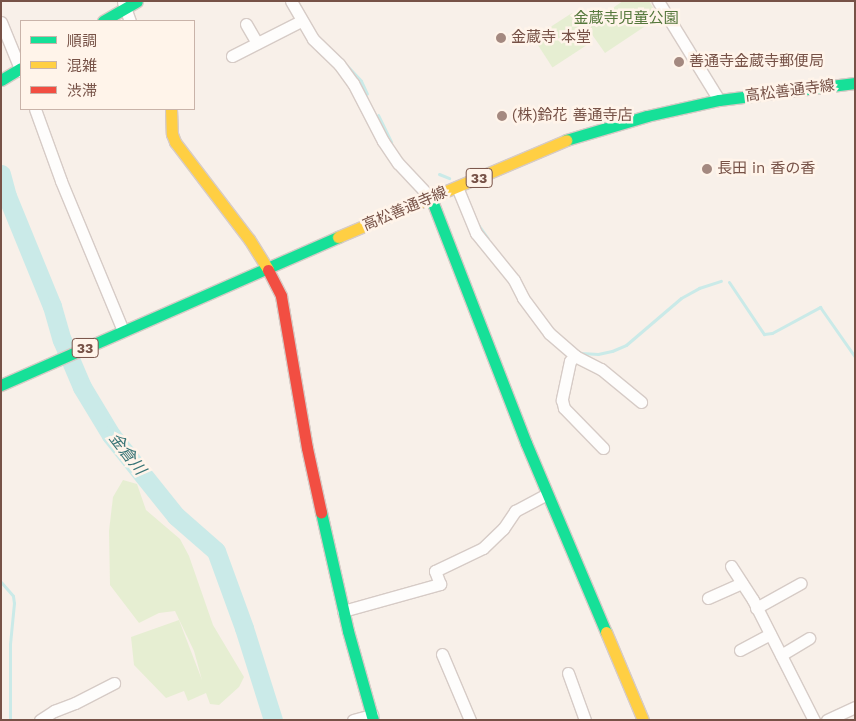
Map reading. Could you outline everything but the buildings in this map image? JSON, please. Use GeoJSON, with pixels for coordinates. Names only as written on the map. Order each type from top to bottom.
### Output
{"type":"FeatureCollection","features":[{"type":"Feature","properties":{"kind":"street"},"geometry":{"type":"LineString","coordinates":[[104,20],[124,5],[137,1]]}},
{"type":"Feature","properties":{"kind":"street"},"geometry":{"type":"LineString","coordinates":[[291,1],[313,40],[338,64],[352,83],[383,142],[398,163],[430,198],[547,494],[643,720]]}},
{"type":"Feature","properties":{"kind":"street"},"geometry":{"type":"LineString","coordinates":[[658,1],[719,100]]}},
{"type":"Feature","properties":{"kind":"street"},"geometry":{"type":"LineString","coordinates":[[124,5],[130,20]]}},
{"type":"Feature","properties":{"kind":"street"},"geometry":{"type":"LineString","coordinates":[[232,56],[301,21]]}},
{"type":"Feature","properties":{"kind":"street"},"geometry":{"type":"LineString","coordinates":[[1,22],[20,69],[1,80]]}},
{"type":"Feature","properties":{"kind":"street"},"geometry":{"type":"LineString","coordinates":[[246,24],[257,43]]}},
{"type":"Feature","properties":{"kind":"street","name":"高松善通寺線"},"geometry":{"type":"LineString","coordinates":[[1,385],[555,144],[594,130],[719,100],[855,83]]}},
{"type":"Feature","properties":{"kind":"street"},"geometry":{"type":"LineString","coordinates":[[35,110],[122,332]]}},
{"type":"Feature","properties":{"kind":"street"},"geometry":{"type":"LineString","coordinates":[[171,110],[172,134],[175,142],[249,239],[268,269],[280,296],[307,448],[344,611],[372,717],[353,720]]}},
{"type":"Feature","properties":{"kind":"street"},"geometry":{"type":"LineString","coordinates":[[457,187],[476,233],[514,280],[537,319],[574,356],[601,369],[641,402]]}},
{"type":"Feature","properties":{"kind":"street"},"geometry":{"type":"LineString","coordinates":[[574,356],[570,361],[562,400],[564,408],[603,448]]}},
{"type":"Feature","properties":{"kind":"street"},"geometry":{"type":"LineString","coordinates":[[344,611],[440,584],[435,571],[483,548],[503,529],[514,512],[547,494]]}},
{"type":"Feature","properties":{"kind":"street"},"geometry":{"type":"LineString","coordinates":[[730,566],[756,608],[814,720]]}},
{"type":"Feature","properties":{"kind":"street"},"geometry":{"type":"LineString","coordinates":[[708,598],[742,583]]}},
{"type":"Feature","properties":{"kind":"street"},"geometry":{"type":"LineString","coordinates":[[756,608],[801,583]]}},
{"type":"Feature","properties":{"kind":"street"},"geometry":{"type":"LineString","coordinates":[[740,650],[770,634]]}},
{"type":"Feature","properties":{"kind":"street"},"geometry":{"type":"LineString","coordinates":[[781,655],[809,638]]}},
{"type":"Feature","properties":{"kind":"street"},"geometry":{"type":"LineString","coordinates":[[442,654],[470,720]]}},
{"type":"Feature","properties":{"kind":"street"},"geometry":{"type":"LineString","coordinates":[[568,673],[585,720]]}},
{"type":"Feature","properties":{"kind":"street"},"geometry":{"type":"LineString","coordinates":[[40,720],[114,683]]}},
{"type":"Feature","properties":{"kind":"street"},"geometry":{"type":"LineString","coordinates":[[827,720],[855,707]]}},
{"type":"Feature","properties":{"kind":"green space","name":"金蔵寺児童公園"},"geometry":{"type":"Polygon","coordinates":[[[623,1],[649,1],[659,17],[605,53],[586,26],[623,1]]]}},
{"type":"Feature","properties":{"kind":"green space"},"geometry":{"type":"Polygon","coordinates":[[[572,13],[591,42],[552,67],[533,38],[572,13]]]}},
{"type":"Feature","properties":{"kind":"green space"},"geometry":{"type":"Polygon","coordinates":[[[123,480],[137,484],[146,510],[180,539],[189,556],[213,625],[244,677],[239,687],[219,705],[210,704],[206,693],[188,701],[184,691],[166,698],[134,665],[131,637],[179,620],[202,680],[194,651],[175,611],[159,613],[139,623],[110,585],[109,531],[113,497],[123,480]]]}},
{"type":"Feature","properties":{"kind":"waterway"},"geometry":{"type":"LineString","coordinates":[[337,55],[361,81],[367,94]]}},
{"type":"Feature","properties":{"kind":"waterway"},"geometry":{"type":"LineString","coordinates":[[378,115],[391,142]]}},
{"type":"Feature","properties":{"kind":"waterway","name":"金倉川"},"geometry":{"type":"LineString","coordinates":[[1,174],[7,196],[52,306],[62,340],[82,387],[111,435],[176,516],[216,551],[244,628],[273,720]]}},
{"type":"Feature","properties":{"kind":"waterway"},"geometry":{"type":"LineString","coordinates":[[439,174],[449,178]]}},
{"type":"Feature","properties":{"kind":"waterway"},"geometry":{"type":"LineString","coordinates":[[477,223],[488,239]]}},
{"type":"Feature","properties":{"kind":"waterway"},"geometry":{"type":"LineString","coordinates":[[574,349],[581,353],[598,354],[626,345],[681,298],[699,288],[721,281]]}},
{"type":"Feature","properties":{"kind":"waterway"},"geometry":{"type":"LineString","coordinates":[[729,282],[764,334],[772,333],[820,307],[855,357]]}},
{"type":"Feature","properties":{"kind":"waterway"},"geometry":{"type":"LineString","coordinates":[[1,582],[13,596],[14,603],[10,644],[10,720]]}},
{"type":"Feature","properties":{"kind":"traffic: fast"},"geometry":{"type":"LineString","coordinates":[[105,20],[137,1]]}},
{"type":"Feature","properties":{"kind":"traffic: fast"},"geometry":{"type":"LineString","coordinates":[[1,80],[20,69]]}},
{"type":"Feature","properties":{"kind":"traffic: fast"},"geometry":{"type":"LineString","coordinates":[[566,140],[647,116],[719,100],[855,83]]}},
{"type":"Feature","properties":{"kind":"traffic: fast"},"geometry":{"type":"LineString","coordinates":[[431,198],[526,443],[606,632]]}},
{"type":"Feature","properties":{"kind":"traffic: fast"},"geometry":{"type":"LineString","coordinates":[[1,385],[338,237]]}},
{"type":"Feature","properties":{"kind":"traffic: fast"},"geometry":{"type":"LineString","coordinates":[[321,512],[348,631],[373,720]]}},
{"type":"Feature","properties":{"kind":"traffic: slow"},"geometry":{"type":"LineString","coordinates":[[171,110],[172,134],[175,142],[249,239],[268,270]]}},
{"type":"Feature","properties":{"kind":"traffic: slow"},"geometry":{"type":"LineString","coordinates":[[338,237],[566,140]]}},
{"type":"Feature","properties":{"kind":"traffic: slow"},"geometry":{"type":"LineString","coordinates":[[606,632],[643,720]]}},
{"type":"Feature","properties":{"kind":"traffic: jam"},"geometry":{"type":"LineString","coordinates":[[268,270],[281,296],[307,448],[321,512]]}},
{"type":"Feature","properties":{"kind":"place","name":"金蔵寺 本堂"},"geometry":{"type":"Point","coordinates":[501,38]}},
{"type":"Feature","properties":{"kind":"place","name":"善通寺金蔵寺郵便局"},"geometry":{"type":"Point","coordinates":[679,62]}},
{"type":"Feature","properties":{"kind":"place","name":"(株)鈴花 善通寺店"},"geometry":{"type":"Point","coordinates":[502,116]}},
{"type":"Feature","properties":{"kind":"place","name":"長田 in 香の香"},"geometry":{"type":"Point","coordinates":[707,169]}}]}
